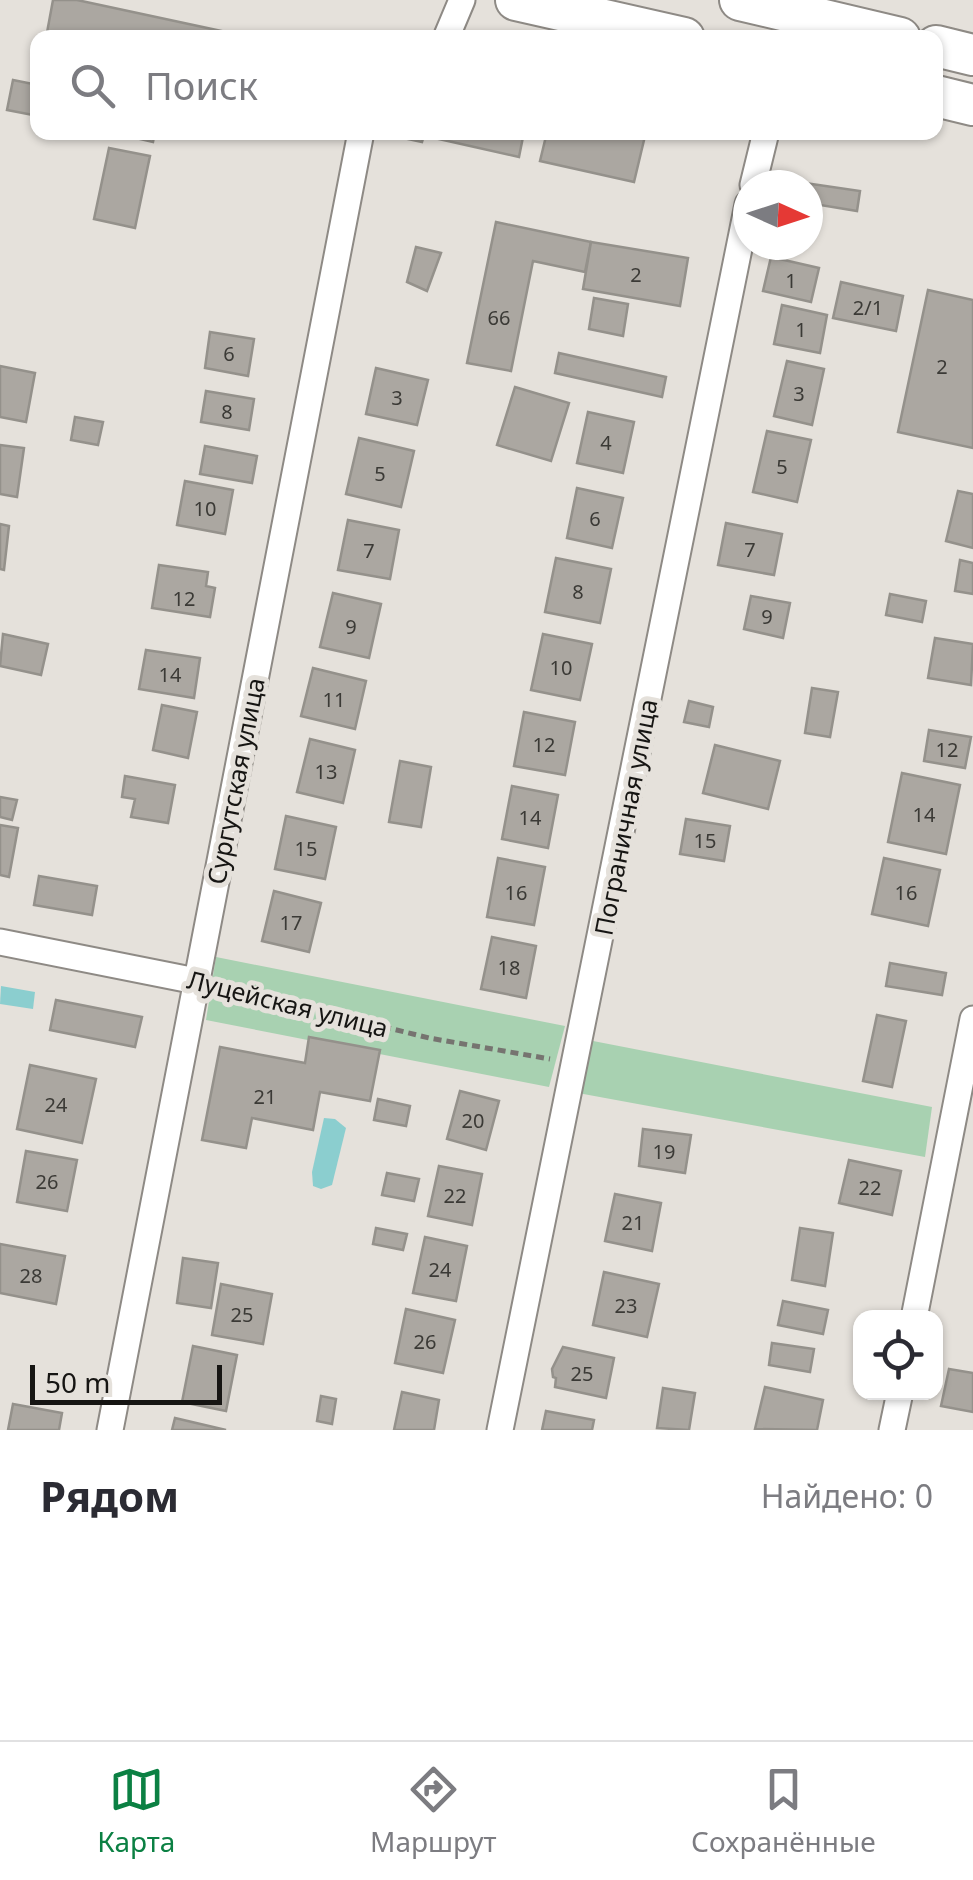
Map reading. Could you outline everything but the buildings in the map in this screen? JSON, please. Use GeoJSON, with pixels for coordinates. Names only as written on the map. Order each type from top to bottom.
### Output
{"type":"FeatureCollection","features":[{"type":"Feature","properties":{"kind":"main road"},"geometry":{"type":"LineString","coordinates":[[516,0],[649,30]]}},
{"type":"Feature","properties":{"kind":"main road"},"geometry":{"type":"LineString","coordinates":[[740,0],[866,30]]}},
{"type":"Feature","properties":{"kind":"main road"},"geometry":{"type":"LineString","coordinates":[[943,48],[973,55]]}},
{"type":"Feature","properties":{"kind":"main road"},"geometry":{"type":"LineString","coordinates":[[943,98],[973,105]]}},
{"type":"Feature","properties":{"kind":"street"},"geometry":{"type":"LineString","coordinates":[[449,30],[462,0]]}},
{"type":"Feature","properties":{"kind":"street","name":"Сургутская улица"},"geometry":{"type":"LineString","coordinates":[[110,1430],[359,140]]}},
{"type":"Feature","properties":{"kind":"street"},"geometry":{"type":"LineString","coordinates":[[756,170],[764,140]]}},
{"type":"Feature","properties":{"kind":"street","name":"Пограничная улица"},"geometry":{"type":"LineString","coordinates":[[500,1430],[737,260]]}},
{"type":"Feature","properties":{"kind":"street","name":"Луцейская улица"},"geometry":{"type":"LineString","coordinates":[[0,942],[196,980]]}},
{"type":"Feature","properties":{"kind":"street"},"geometry":{"type":"LineString","coordinates":[[916,1310],[973,1020]]}},
{"type":"Feature","properties":{"kind":"street"},"geometry":{"type":"LineString","coordinates":[[892,1430],[898,1400]]}},
{"type":"Feature","properties":{"kind":"path","name":"Луцейская улица"},"geometry":{"type":"LineString","coordinates":[[196,980],[430,1038],[576,1063]]}},
{"type":"Feature","properties":{"kind":"green space"},"geometry":{"type":"Polygon","coordinates":[[[216,957],[565,1026],[549,1087],[206,1020],[216,957]]]}},
{"type":"Feature","properties":{"kind":"green space"},"geometry":{"type":"Polygon","coordinates":[[[588,1040],[932,1107],[925,1157],[578,1093],[588,1040]]]}},
{"type":"Feature","properties":{"kind":"water"},"geometry":{"type":"Polygon","coordinates":[[[1,986],[35,992],[33,1009],[0,1004],[1,986]]]}},
{"type":"Feature","properties":{"kind":"water"},"geometry":{"type":"Polygon","coordinates":[[[324,1118],[335,1119],[346,1128],[332,1185],[321,1189],[313,1186],[312,1172],[324,1118]]]}}]}
